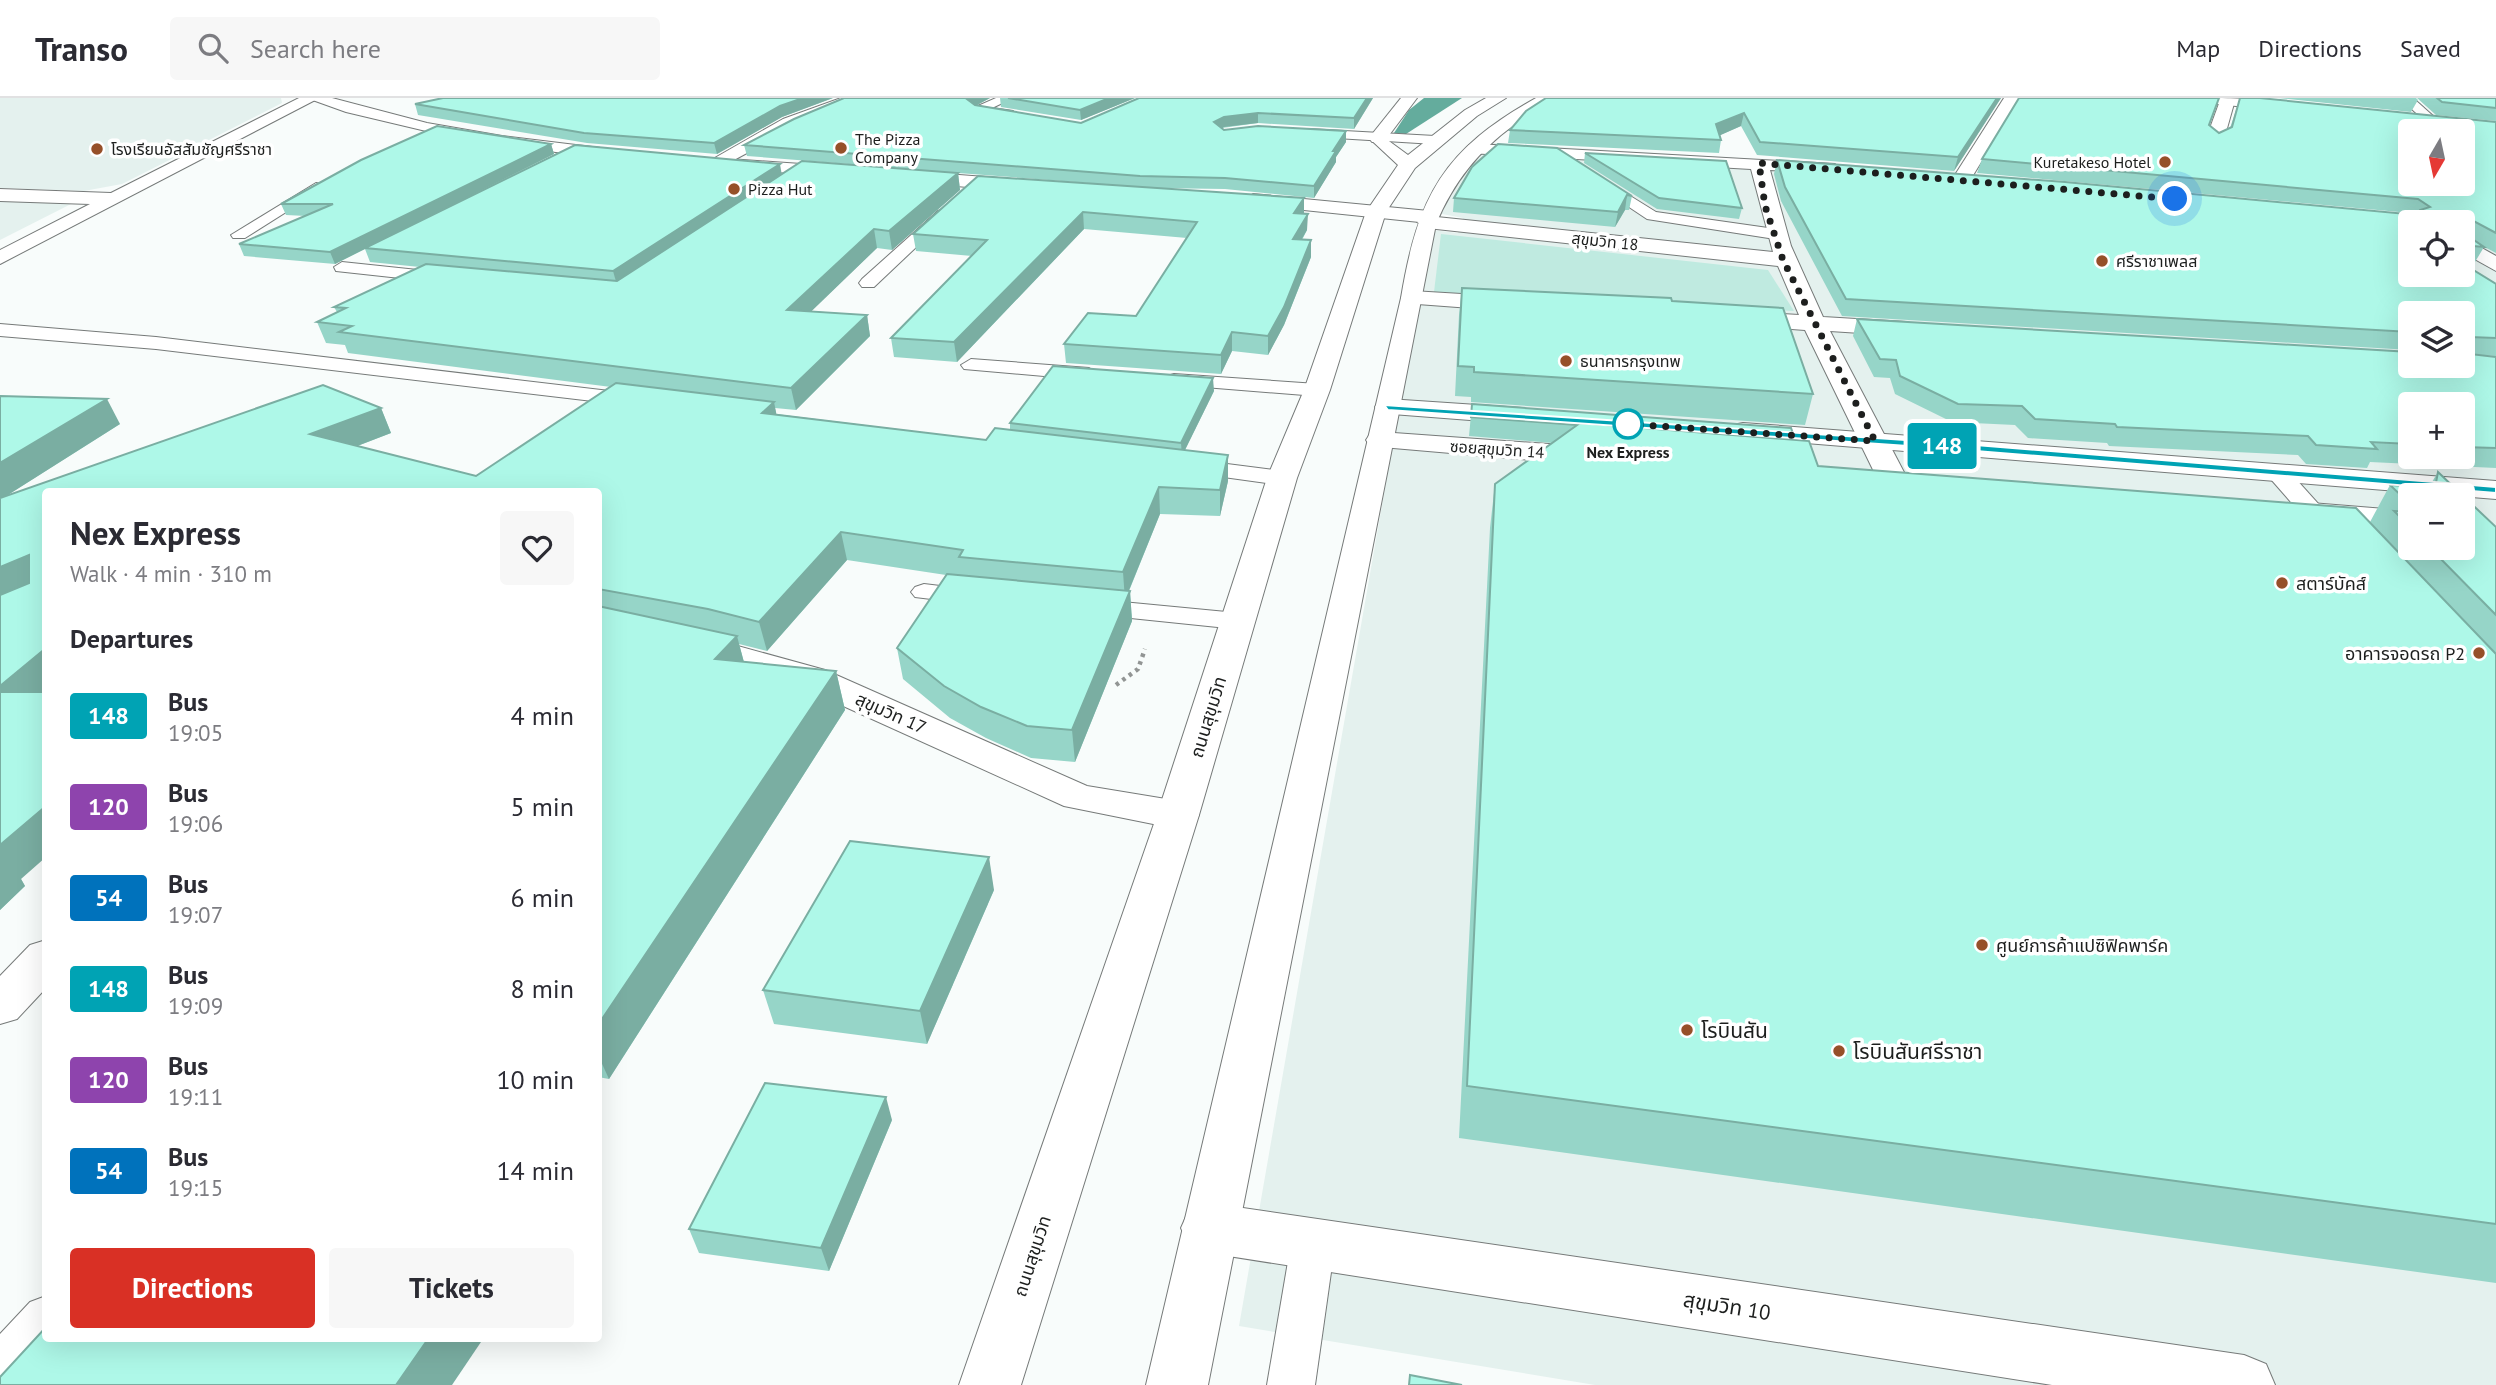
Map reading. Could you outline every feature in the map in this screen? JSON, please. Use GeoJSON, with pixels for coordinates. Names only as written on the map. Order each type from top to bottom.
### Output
{"type":"FeatureCollection","features":[{"type":"Feature","properties":{"kind":"main road"},"geometry":{"type":"LineString","coordinates":[[0,258],[110,199],[313,98],[364,113],[442,130],[572,152],[637,157]]}},
{"type":"Feature","properties":{"kind":"main road"},"geometry":{"type":"LineString","coordinates":[[1408,164],[1378,138],[1409,98]]}},
{"type":"Feature","properties":{"kind":"main road","name":"ถนนสุขุมวิท"},"geometry":{"type":"LineString","coordinates":[[990,1385],[1178,816],[1282,478],[1317,390],[1374,217],[1408,164],[1471,113],[1498,98]]}},
{"type":"Feature","properties":{"kind":"main road"},"geometry":{"type":"LineString","coordinates":[[1177,1385],[1427,222],[1456,168],[1499,126],[1548,98]]}},
{"type":"Feature","properties":{"kind":"main road"},"geometry":{"type":"LineString","coordinates":[[1989,181],[1955,178],[2012,98]]}},
{"type":"Feature","properties":{"kind":"main road"},"geometry":{"type":"LineString","coordinates":[[2209,98],[2305,109]]}},
{"type":"Feature","properties":{"kind":"main road"},"geometry":{"type":"LineString","coordinates":[[847,99],[789,123],[709,162],[859,173]]}},
{"type":"Feature","properties":{"kind":"main road"},"geometry":{"type":"LineString","coordinates":[[2215,139],[2227,100]]}},
{"type":"Feature","properties":{"kind":"main road"},"geometry":{"type":"LineString","coordinates":[[1475,149],[1853,170]]}},
{"type":"Feature","properties":{"kind":"main road"},"geometry":{"type":"LineString","coordinates":[[1759,163],[1765,206],[1783,260],[1892,478]]}},
{"type":"Feature","properties":{"kind":"main road"},"geometry":{"type":"LineString","coordinates":[[886,175],[1046,187]]}},
{"type":"Feature","properties":{"kind":"main road"},"geometry":{"type":"LineString","coordinates":[[0,195],[110,199]]}},
{"type":"Feature","properties":{"kind":"main road","name":"สุขุมวิท 18"},"geometry":{"type":"LineString","coordinates":[[1234,205],[1427,222],[1783,260]]}},
{"type":"Feature","properties":{"kind":"main road"},"geometry":{"type":"LineString","coordinates":[[2475,242],[2496,264]]}},
{"type":"Feature","properties":{"kind":"main road"},"geometry":{"type":"LineString","coordinates":[[1412,298],[1537,306]]}},
{"type":"Feature","properties":{"kind":"main road"},"geometry":{"type":"LineString","coordinates":[[1718,317],[1926,330]]}},
{"type":"Feature","properties":{"kind":"main road","name":"ซอยสุขุมวิท 14"},"geometry":{"type":"LineString","coordinates":[[1388,407],[1546,418]]}},
{"type":"Feature","properties":{"kind":"main road"},"geometry":{"type":"LineString","coordinates":[[1714,429],[2496,490]]}},
{"type":"Feature","properties":{"kind":"main road","name":"ซอยสุขุมวิท 14"},"geometry":{"type":"LineString","coordinates":[[1380,440],[1617,457]]}},
{"type":"Feature","properties":{"kind":"main road"},"geometry":{"type":"LineString","coordinates":[[2272,508],[2398,519]]}},
{"type":"Feature","properties":{"kind":"main road","name":"สุขุมวิท 17"},"geometry":{"type":"LineString","coordinates":[[602,629],[716,651],[812,678],[1078,797],[1178,816]]}},
{"type":"Feature","properties":{"kind":"main road"},"geometry":{"type":"LineString","coordinates":[[0,1006],[42,961]]}},
{"type":"Feature","properties":{"kind":"main road","name":"สุขุมวิท 10"},"geometry":{"type":"LineString","coordinates":[[1209,1228],[2244,1385]]}},
{"type":"Feature","properties":{"kind":"lane"},"geometry":{"type":"LineString","coordinates":[[1007,98],[977,109],[1017,116]]}},
{"type":"Feature","properties":{"kind":"lane"},"geometry":{"type":"LineString","coordinates":[[2406,98],[2435,119]]}},
{"type":"Feature","properties":{"kind":"lane"},"geometry":{"type":"LineString","coordinates":[[417,141],[442,130]]}},
{"type":"Feature","properties":{"kind":"lane"},"geometry":{"type":"LineString","coordinates":[[1298,132],[1435,140]]}},
{"type":"Feature","properties":{"kind":"lane"},"geometry":{"type":"LineString","coordinates":[[548,164],[572,152]]}},
{"type":"Feature","properties":{"kind":"lane"},"geometry":{"type":"LineString","coordinates":[[1557,153],[1652,216],[1775,234]]}},
{"type":"Feature","properties":{"kind":"lane"},"geometry":{"type":"LineString","coordinates":[[783,185],[807,169]]}},
{"type":"Feature","properties":{"kind":"lane"},"geometry":{"type":"LineString","coordinates":[[239,235],[331,178]]}},
{"type":"Feature","properties":{"kind":"lane"},"geometry":{"type":"LineString","coordinates":[[868,283],[978,181]]}},
{"type":"Feature","properties":{"kind":"lane"},"geometry":{"type":"LineString","coordinates":[[366,255],[342,267],[465,280]]}},
{"type":"Feature","properties":{"kind":"lane"},"geometry":{"type":"LineString","coordinates":[[0,330],[156,343],[656,403]]}},
{"type":"Feature","properties":{"kind":"lane"},"geometry":{"type":"LineString","coordinates":[[971,365],[1110,375]]}},
{"type":"Feature","properties":{"kind":"lane"},"geometry":{"type":"LineString","coordinates":[[1151,378],[1317,390]]}},
{"type":"Feature","properties":{"kind":"lane"},"geometry":{"type":"LineString","coordinates":[[1170,464],[1282,478]]}},
{"type":"Feature","properties":{"kind":"lane"},"geometry":{"type":"LineString","coordinates":[[2277,472],[2348,552]]}},
{"type":"Feature","properties":{"kind":"lane"},"geometry":{"type":"LineString","coordinates":[[924,592],[992,598]]}},
{"type":"Feature","properties":{"kind":"lane"},"geometry":{"type":"LineString","coordinates":[[1060,605],[1237,621]]}},
{"type":"Feature","properties":{"kind":"lane"},"geometry":{"type":"LineString","coordinates":[[1291,1385],[1313,1244]]}},
{"type":"Feature","properties":{"kind":"lane"},"geometry":{"type":"LineString","coordinates":[[0,1368],[42,1321]]}},
{"type":"Feature","properties":{"kind":"path"},"geometry":{"type":"LineString","coordinates":[[1116,684],[1138,668],[1146,646]]}},
{"type":"Feature","properties":{"kind":"shaded area","name":"โรงเรียนอัสสัมชัญศรีราชา"},"geometry":{"type":"Polygon","coordinates":[[[0,98],[281,98],[282,103],[122,184],[84,191],[0,188],[0,98]]]}},
{"type":"Feature","properties":{"kind":"shaded area"},"geometry":{"type":"Polygon","coordinates":[[[1424,98],[1462,98],[1406,134],[1394,133],[1409,110],[1424,98]]]}},
{"type":"Feature","properties":{"kind":"shaded area"},"geometry":{"type":"Polygon","coordinates":[[[1494,143],[1953,171],[2398,216],[2398,287],[2475,287],[2475,224],[2496,226],[2496,1385],[1595,1385],[1239,1326],[1425,258],[1432,230],[1458,233],[1463,218],[1437,213],[1478,156],[1494,143]]]}},
{"type":"Feature","properties":{"kind":"shaded area"},"geometry":{"type":"Polygon","coordinates":[[[0,200],[73,203],[0,240],[0,200]]]}},
{"type":"Feature","properties":{"kind":"shaded area"},"geometry":{"type":"Polygon","coordinates":[[[1441,234],[1768,270],[1794,311],[1434,292],[1441,234]]]}},
{"type":"Feature","properties":{"kind":"building"},"geometry":{"type":"Polygon","coordinates":[[[443,98],[803,98],[780,106],[714,143],[584,133],[415,104],[443,98]]]}},
{"type":"Feature","properties":{"kind":"building"},"geometry":{"type":"Polygon","coordinates":[[[844,98],[970,98],[967,99],[975,105],[1081,123],[1139,98],[1367,98],[1354,118],[1258,113],[1224,117],[1214,122],[1224,130],[1258,126],[1346,131],[1314,186],[1225,178],[1140,176],[744,145],[794,119],[844,98]]]}},
{"type":"Feature","properties":{"kind":"building"},"geometry":{"type":"Polygon","coordinates":[[[1008,98],[1109,98],[1080,110],[1008,98]]]}},
{"type":"Feature","properties":{"kind":"building"},"geometry":{"type":"Polygon","coordinates":[[[1546,98],[1997,98],[1958,157],[1760,142],[1744,113],[1716,124],[1721,140],[1510,130],[1526,111],[1546,98]]]}},
{"type":"Feature","properties":{"kind":"building"},"geometry":{"type":"Polygon","coordinates":[[[2019,98],[2219,98],[2209,125],[2219,133],[2232,127],[2240,98],[2260,98],[2466,119],[2398,119],[2398,196],[2475,196],[2475,120],[2496,122],[2496,233],[2475,222],[2475,210],[2420,210],[2430,207],[2418,199],[1982,159],[2019,98]]]}},
{"type":"Feature","properties":{"kind":"building"},"geometry":{"type":"Polygon","coordinates":[[[2437,98],[2496,98],[2496,108],[2442,102],[2437,98]]]}},
{"type":"Feature","properties":{"kind":"building"},"geometry":{"type":"Polygon","coordinates":[[[437,126],[551,144],[330,252],[239,244],[333,204],[281,204],[361,160],[437,126]]]}},
{"type":"Feature","properties":{"kind":"building"},"geometry":{"type":"Polygon","coordinates":[[[1498,144],[1557,148],[1632,196],[1627,195],[1618,212],[1454,198],[1472,167],[1498,144]]]}},
{"type":"Feature","properties":{"kind":"building"},"geometry":{"type":"Polygon","coordinates":[[[575,145],[780,164],[613,271],[365,248],[575,145]]]}},
{"type":"Feature","properties":{"kind":"building"},"geometry":{"type":"Polygon","coordinates":[[[1585,153],[1726,161],[1742,208],[1659,198],[1585,153]]]}},
{"type":"Feature","properties":{"kind":"building"},"geometry":{"type":"Polygon","coordinates":[[[1777,160],[2065,182],[2398,213],[2398,287],[2475,287],[2475,271],[2496,284],[2496,338],[2475,337],[2475,301],[2398,301],[2398,331],[1846,299],[1785,187],[1777,160]]]}},
{"type":"Feature","properties":{"kind":"building"},"geometry":{"type":"Polygon","coordinates":[[[802,161],[958,173],[889,231],[874,229],[787,310],[867,315],[791,388],[339,332],[352,326],[317,322],[346,308],[334,307],[426,264],[617,281],[802,161]]]}},
{"type":"Feature","properties":{"kind":"building"},"geometry":{"type":"Polygon","coordinates":[[[978,176],[1304,198],[1294,213],[1308,214],[1293,239],[1311,240],[1284,307],[1268,336],[1232,332],[1221,355],[1064,344],[1088,313],[1136,316],[1197,222],[1083,212],[954,342],[891,338],[987,240],[913,234],[978,176]]]}},
{"type":"Feature","properties":{"kind":"building"},"geometry":{"type":"Polygon","coordinates":[[[1462,288],[1671,298],[1672,301],[1783,308],[1813,394],[1474,372],[1474,367],[1458,366],[1462,288]]]}},
{"type":"Feature","properties":{"kind":"building"},"geometry":{"type":"Polygon","coordinates":[[[1857,319],[2398,351],[2398,378],[2475,378],[2475,355],[2496,357],[2496,448],[2475,447],[2475,392],[2398,392],[2398,443],[2371,442],[2377,449],[2316,445],[2308,436],[2117,427],[2115,424],[2035,419],[2022,406],[1958,404],[1900,376],[1896,360],[1880,359],[1857,319]]]}},
{"type":"Feature","properties":{"kind":"building"},"geometry":{"type":"Polygon","coordinates":[[[1053,366],[1213,378],[1181,443],[1010,423],[1053,366]]]}},
{"type":"Feature","properties":{"kind":"building"},"geometry":{"type":"Polygon","coordinates":[[[616,383],[774,402],[762,413],[986,440],[995,428],[1228,455],[1220,490],[1159,487],[1123,572],[959,557],[963,550],[841,532],[759,622],[708,609],[602,590],[602,488],[42,488],[42,651],[0,686],[0,595],[29,583],[29,555],[0,567],[0,498],[323,385],[381,408],[310,434],[476,476],[616,383]]]}},
{"type":"Feature","properties":{"kind":"building"},"geometry":{"type":"Polygon","coordinates":[[[0,396],[107,399],[0,463],[0,396]]]}},
{"type":"Feature","properties":{"kind":"building"},"geometry":{"type":"Polygon","coordinates":[[[1472,404],[1791,428],[1795,439],[1471,417],[1472,404]]]}},
{"type":"Feature","properties":{"kind":"building","name":"ศูนย์การค้าแปซิฟิคพาร์ค"},"geometry":{"type":"Polygon","coordinates":[[[1580,423],[1809,441],[1818,466],[2356,508],[2398,552],[2398,560],[2406,560],[2496,654],[2496,1224],[1467,1086],[1495,484],[1580,423]]]}},
{"type":"Feature","properties":{"kind":"building"},"geometry":{"type":"Polygon","coordinates":[[[2438,472],[2449,483],[2436,483],[2438,472]]]}},
{"type":"Feature","properties":{"kind":"building"},"geometry":{"type":"Polygon","coordinates":[[[2475,507],[2496,527],[2496,615],[2442,560],[2475,560],[2475,507]]]}},
{"type":"Feature","properties":{"kind":"building"},"geometry":{"type":"Polygon","coordinates":[[[947,574],[1130,591],[1072,730],[1027,726],[981,707],[944,686],[897,648],[947,574]]]}},
{"type":"Feature","properties":{"kind":"building"},"geometry":{"type":"Polygon","coordinates":[[[602,607],[737,636],[715,659],[836,671],[602,1019],[602,607]]]}},
{"type":"Feature","properties":{"kind":"building"},"geometry":{"type":"Polygon","coordinates":[[[0,692],[42,692],[42,809],[0,845],[0,692]]]}},
{"type":"Feature","properties":{"kind":"building"},"geometry":{"type":"Polygon","coordinates":[[[850,841],[989,857],[920,1011],[763,990],[850,841]]]}},
{"type":"Feature","properties":{"kind":"building"},"geometry":{"type":"Polygon","coordinates":[[[765,1083],[886,1097],[821,1248],[689,1229],[765,1083]]]}},
{"type":"Feature","properties":{"kind":"building"},"geometry":{"type":"Polygon","coordinates":[[[42,1331],[42,1342],[426,1342],[396,1385],[0,1385],[0,1377],[42,1331]]]}},
{"type":"Feature","properties":{"kind":"building"},"geometry":{"type":"Polygon","coordinates":[[[1410,1375],[1462,1385],[1409,1385],[1410,1375]]]}},
{"type":"Feature","properties":{"kind":"bus line","name":"148"},"geometry":{"type":"LineString","coordinates":[[1388,407],[1951,446],[2496,490]]}},
{"type":"Feature","properties":{"kind":"place","name":"The Pizza Company"},"geometry":{"type":"Point","coordinates":[841,148]}},
{"type":"Feature","properties":{"kind":"place","name":"โรงเรียนอัสสัมชัญศรีราชา"},"geometry":{"type":"Point","coordinates":[97,149]}},
{"type":"Feature","properties":{"kind":"place","name":"Kuretakeso Hotel"},"geometry":{"type":"Point","coordinates":[2165,162]}},
{"type":"Feature","properties":{"kind":"place","name":"Pizza Hut"},"geometry":{"type":"Point","coordinates":[734,189]}},
{"type":"Feature","properties":{"kind":"place","name":"ศรีราชาเพลส"},"geometry":{"type":"Point","coordinates":[2102,261]}},
{"type":"Feature","properties":{"kind":"place","name":"ธนาคารกรุงเทพ"},"geometry":{"type":"Point","coordinates":[1566,361]}},
{"type":"Feature","properties":{"kind":"place","name":"Nex Express"},"geometry":{"type":"Point","coordinates":[1628,424]}},
{"type":"Feature","properties":{"kind":"place","name":"สตาร์บัคส์"},"geometry":{"type":"Point","coordinates":[2282,583]}},
{"type":"Feature","properties":{"kind":"place","name":"อาคารจอดรถ P2"},"geometry":{"type":"Point","coordinates":[2479,653]}},
{"type":"Feature","properties":{"kind":"place","name":"ศูนย์การค้าแปซิฟิคพาร์ค"},"geometry":{"type":"Point","coordinates":[1982,945]}},
{"type":"Feature","properties":{"kind":"place","name":"โรบินสัน"},"geometry":{"type":"Point","coordinates":[1687,1030]}},
{"type":"Feature","properties":{"kind":"place","name":"โรบินสันศรีราชา"},"geometry":{"type":"Point","coordinates":[1839,1051]}},
{"type":"Feature","properties":{"kind":"route"},"geometry":{"type":"LineString","coordinates":[[1628,424],[1875,441],[1783,260],[1765,206],[1759,163],[1962,178],[2175,199]]}}]}
